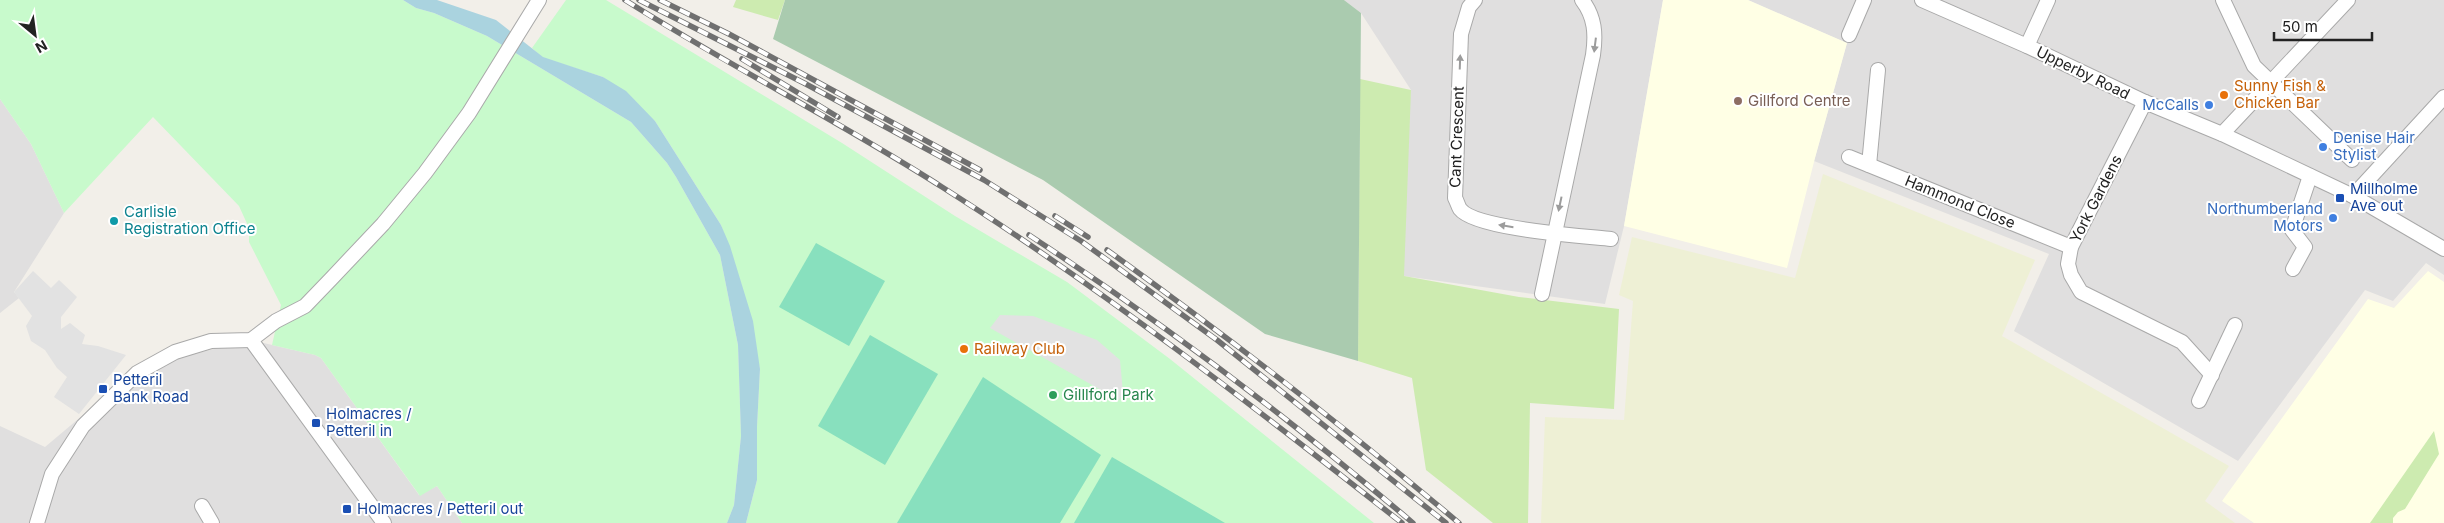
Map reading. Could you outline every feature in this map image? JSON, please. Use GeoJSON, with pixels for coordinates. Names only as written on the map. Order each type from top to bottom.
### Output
{"type":"FeatureCollection","features":[{"type":"Feature","properties":{"kind":"street"},"geometry":{"type":"LineString","coordinates":[[37,523],[52,474],[83,426],[137,373],[175,352],[210,342],[251,340],[276,321],[305,306],[383,224],[425,173],[469,113],[539,0]]}},
{"type":"Feature","properties":{"kind":"street","name":"Cant Crescent"},"geometry":{"type":"LineString","coordinates":[[1475,0],[1469,7],[1461,34],[1455,198],[1460,210],[1484,222],[1554,234],[1611,239]]}},
{"type":"Feature","properties":{"kind":"street"},"geometry":{"type":"LineString","coordinates":[[1542,294],[1596,35],[1590,10],[1582,0]]}},
{"type":"Feature","properties":{"kind":"street"},"geometry":{"type":"LineString","coordinates":[[1848,35],[1864,0]]}},
{"type":"Feature","properties":{"kind":"street","name":"Upperby Road"},"geometry":{"type":"LineString","coordinates":[[1922,0],[2027,46],[2145,102],[2222,134],[2353,196],[2444,249]]}},
{"type":"Feature","properties":{"kind":"street"},"geometry":{"type":"LineString","coordinates":[[2027,46],[2048,0]]}},
{"type":"Feature","properties":{"kind":"street"},"geometry":{"type":"LineString","coordinates":[[2222,0],[2254,66],[2352,160]]}},
{"type":"Feature","properties":{"kind":"street"},"geometry":{"type":"LineString","coordinates":[[2222,134],[2348,0]]}},
{"type":"Feature","properties":{"kind":"street"},"geometry":{"type":"LineString","coordinates":[[1869,165],[1878,70]]}},
{"type":"Feature","properties":{"kind":"street"},"geometry":{"type":"LineString","coordinates":[[2353,196],[2444,97]]}},
{"type":"Feature","properties":{"kind":"street","name":"York Gardens"},"geometry":{"type":"LineString","coordinates":[[2145,102],[2071,247],[2068,264],[2071,275],[2081,292],[2182,342],[2212,374]]}},
{"type":"Feature","properties":{"kind":"street","name":"Hammond Close"},"geometry":{"type":"LineString","coordinates":[[1849,157],[2071,247]]}},
{"type":"Feature","properties":{"kind":"street"},"geometry":{"type":"LineString","coordinates":[[2293,269],[2305,246],[2292,230],[2310,176]]}},
{"type":"Feature","properties":{"kind":"street"},"geometry":{"type":"LineString","coordinates":[[2199,401],[2235,325]]}},
{"type":"Feature","properties":{"kind":"street"},"geometry":{"type":"LineString","coordinates":[[251,340],[384,523]]}},
{"type":"Feature","properties":{"kind":"street"},"geometry":{"type":"LineString","coordinates":[[202,506],[212,523]]}},
{"type":"Feature","properties":{"kind":"shaded area"},"geometry":{"type":"Polygon","coordinates":[[[785,0],[1344,0],[1361,13],[1358,361],[1265,334],[1043,180],[773,39],[785,0]]]}},
{"type":"Feature","properties":{"kind":"shaded area"},"geometry":{"type":"Polygon","coordinates":[[[1344,0],[1663,0],[1624,226],[1605,304],[1389,274],[1411,90],[1361,13],[1344,0]]]}},
{"type":"Feature","properties":{"kind":"shaded area","name":"Gillford Centre"},"geometry":{"type":"Polygon","coordinates":[[[1663,0],[1748,0],[1847,43],[1787,268],[1624,226],[1663,0]]]}},
{"type":"Feature","properties":{"kind":"shaded area"},"geometry":{"type":"Polygon","coordinates":[[[1748,0],[2444,0],[2444,275],[2426,263],[2393,301],[2365,290],[2238,461],[2014,331],[2049,254],[1814,161],[1847,43],[1748,0]]]}},
{"type":"Feature","properties":{"kind":"shaded area"},"geometry":{"type":"Polygon","coordinates":[[[0,99],[31,144],[64,213],[14,292],[19,298],[0,313],[0,99]]]}},
{"type":"Feature","properties":{"kind":"shaded area"},"geometry":{"type":"Polygon","coordinates":[[[1823,174],[2035,260],[2002,336],[2229,466],[2205,501],[2235,523],[1541,523],[1545,417],[1624,420],[1633,301],[1619,295],[1632,237],[1795,278],[1823,174]]]}},
{"type":"Feature","properties":{"kind":"shaded area"},"geometry":{"type":"Polygon","coordinates":[[[33,271],[51,288],[59,280],[77,297],[61,317],[61,329],[70,323],[85,335],[82,344],[98,346],[126,355],[79,414],[54,397],[67,377],[57,368],[45,350],[31,341],[26,326],[32,316],[14,292],[33,271]]]}},
{"type":"Feature","properties":{"kind":"shaded area"},"geometry":{"type":"Polygon","coordinates":[[[2428,271],[2444,282],[2444,523],[2254,523],[2222,501],[2368,299],[2394,308],[2428,271]]]}},
{"type":"Feature","properties":{"kind":"shaded area"},"geometry":{"type":"Polygon","coordinates":[[[1000,315],[1033,316],[1097,340],[1120,360],[1123,393],[1119,400],[990,328],[1000,315]]]}},
{"type":"Feature","properties":{"kind":"shaded area"},"geometry":{"type":"Polygon","coordinates":[[[251,340],[321,358],[419,495],[437,486],[462,523],[0,523],[0,426],[45,447],[140,367],[251,340]]]}},
{"type":"Feature","properties":{"kind":"green space"},"geometry":{"type":"Polygon","coordinates":[[[0,0],[403,0],[416,8],[434,13],[487,36],[631,122],[667,163],[720,255],[738,345],[741,436],[734,505],[727,523],[462,523],[437,486],[420,496],[321,358],[272,345],[281,305],[249,242],[249,228],[239,206],[153,117],[64,213],[31,144],[0,99],[0,0]]]}},
{"type":"Feature","properties":{"kind":"green space"},"geometry":{"type":"Polygon","coordinates":[[[566,0],[606,0],[842,143],[955,216],[1067,282],[1170,359],[1374,523],[746,523],[757,480],[760,369],[741,283],[721,225],[655,121],[603,77],[543,58],[532,48],[566,0]]]}},
{"type":"Feature","properties":{"kind":"green space"},"geometry":{"type":"Polygon","coordinates":[[[736,0],[785,0],[778,20],[733,7],[736,0]]]}},
{"type":"Feature","properties":{"kind":"green space"},"geometry":{"type":"Polygon","coordinates":[[[1360,79],[1411,90],[1404,276],[1519,297],[1619,309],[1614,409],[1530,403],[1528,523],[1493,523],[1426,470],[1412,378],[1358,361],[1360,79]]]}},
{"type":"Feature","properties":{"kind":"green space"},"geometry":{"type":"Polygon","coordinates":[[[816,243],[885,281],[849,346],[779,307],[816,243]]]}},
{"type":"Feature","properties":{"kind":"green space"},"geometry":{"type":"Polygon","coordinates":[[[870,335],[938,374],[885,465],[818,426],[870,335]]]}},
{"type":"Feature","properties":{"kind":"green space"},"geometry":{"type":"Polygon","coordinates":[[[983,377],[1101,455],[1060,523],[897,523],[983,377]]]}},
{"type":"Feature","properties":{"kind":"green space"},"geometry":{"type":"Polygon","coordinates":[[[2434,431],[2439,454],[2405,509],[2398,512],[2393,518],[2393,523],[2370,523],[2434,431]]]}},
{"type":"Feature","properties":{"kind":"green space"},"geometry":{"type":"Polygon","coordinates":[[[1112,457],[1225,523],[1074,523],[1112,457]]]}},
{"type":"Feature","properties":{"kind":"water"},"geometry":{"type":"Polygon","coordinates":[[[403,0],[437,0],[496,20],[543,57],[603,77],[626,91],[655,121],[721,225],[730,246],[753,321],[760,369],[757,480],[746,523],[727,523],[734,505],[741,436],[738,345],[720,255],[667,163],[631,122],[487,36],[434,13],[416,8],[403,0]]]}},
{"type":"Feature","properties":{"kind":"railway"},"geometry":{"type":"LineString","coordinates":[[625,0],[903,163],[1002,226],[1176,349],[1402,523]]}},
{"type":"Feature","properties":{"kind":"railway"},"geometry":{"type":"LineString","coordinates":[[639,0],[804,83],[984,180],[1081,241],[1217,340],[1446,523]]}},
{"type":"Feature","properties":{"kind":"railway"},"geometry":{"type":"LineString","coordinates":[[660,0],[729,34],[980,170]]}},
{"type":"Feature","properties":{"kind":"railway"},"geometry":{"type":"LineString","coordinates":[[742,59],[838,117]]}},
{"type":"Feature","properties":{"kind":"railway"},"geometry":{"type":"LineString","coordinates":[[1055,216],[1088,237]]}},
{"type":"Feature","properties":{"kind":"railway"},"geometry":{"type":"LineString","coordinates":[[1029,235],[1129,303],[1226,373],[1321,447],[1413,523]]}},
{"type":"Feature","properties":{"kind":"railway"},"geometry":{"type":"LineString","coordinates":[[1107,250],[1286,383],[1459,523]]}},
{"type":"Feature","properties":{"kind":"place","name":"Sunny Fish & Chicken Bar"},"geometry":{"type":"Point","coordinates":[2224,95]}},
{"type":"Feature","properties":{"kind":"place","name":"Gillford Centre"},"geometry":{"type":"Point","coordinates":[1738,101]}},
{"type":"Feature","properties":{"kind":"place","name":"McCalls"},"geometry":{"type":"Point","coordinates":[2209,105]}},
{"type":"Feature","properties":{"kind":"place","name":"Denise Hair Stylist"},"geometry":{"type":"Point","coordinates":[2323,147]}},
{"type":"Feature","properties":{"kind":"place","name":"Millholme Ave out"},"geometry":{"type":"Point","coordinates":[2340,198]}},
{"type":"Feature","properties":{"kind":"place","name":"Northumberland Motors"},"geometry":{"type":"Point","coordinates":[2333,218]}},
{"type":"Feature","properties":{"kind":"place","name":"Carlisle Registration Office"},"geometry":{"type":"Point","coordinates":[114,221]}},
{"type":"Feature","properties":{"kind":"place","name":"Railway Club"},"geometry":{"type":"Point","coordinates":[964,349]}},
{"type":"Feature","properties":{"kind":"place","name":"Petteril Bank Road"},"geometry":{"type":"Point","coordinates":[103,389]}},
{"type":"Feature","properties":{"kind":"place","name":"Gilllford Park"},"geometry":{"type":"Point","coordinates":[1053,395]}},
{"type":"Feature","properties":{"kind":"place","name":"Holmacres / Petteril in"},"geometry":{"type":"Point","coordinates":[316,423]}},
{"type":"Feature","properties":{"kind":"place","name":"Holmacres / Petteril out"},"geometry":{"type":"Point","coordinates":[347,509]}}]}
